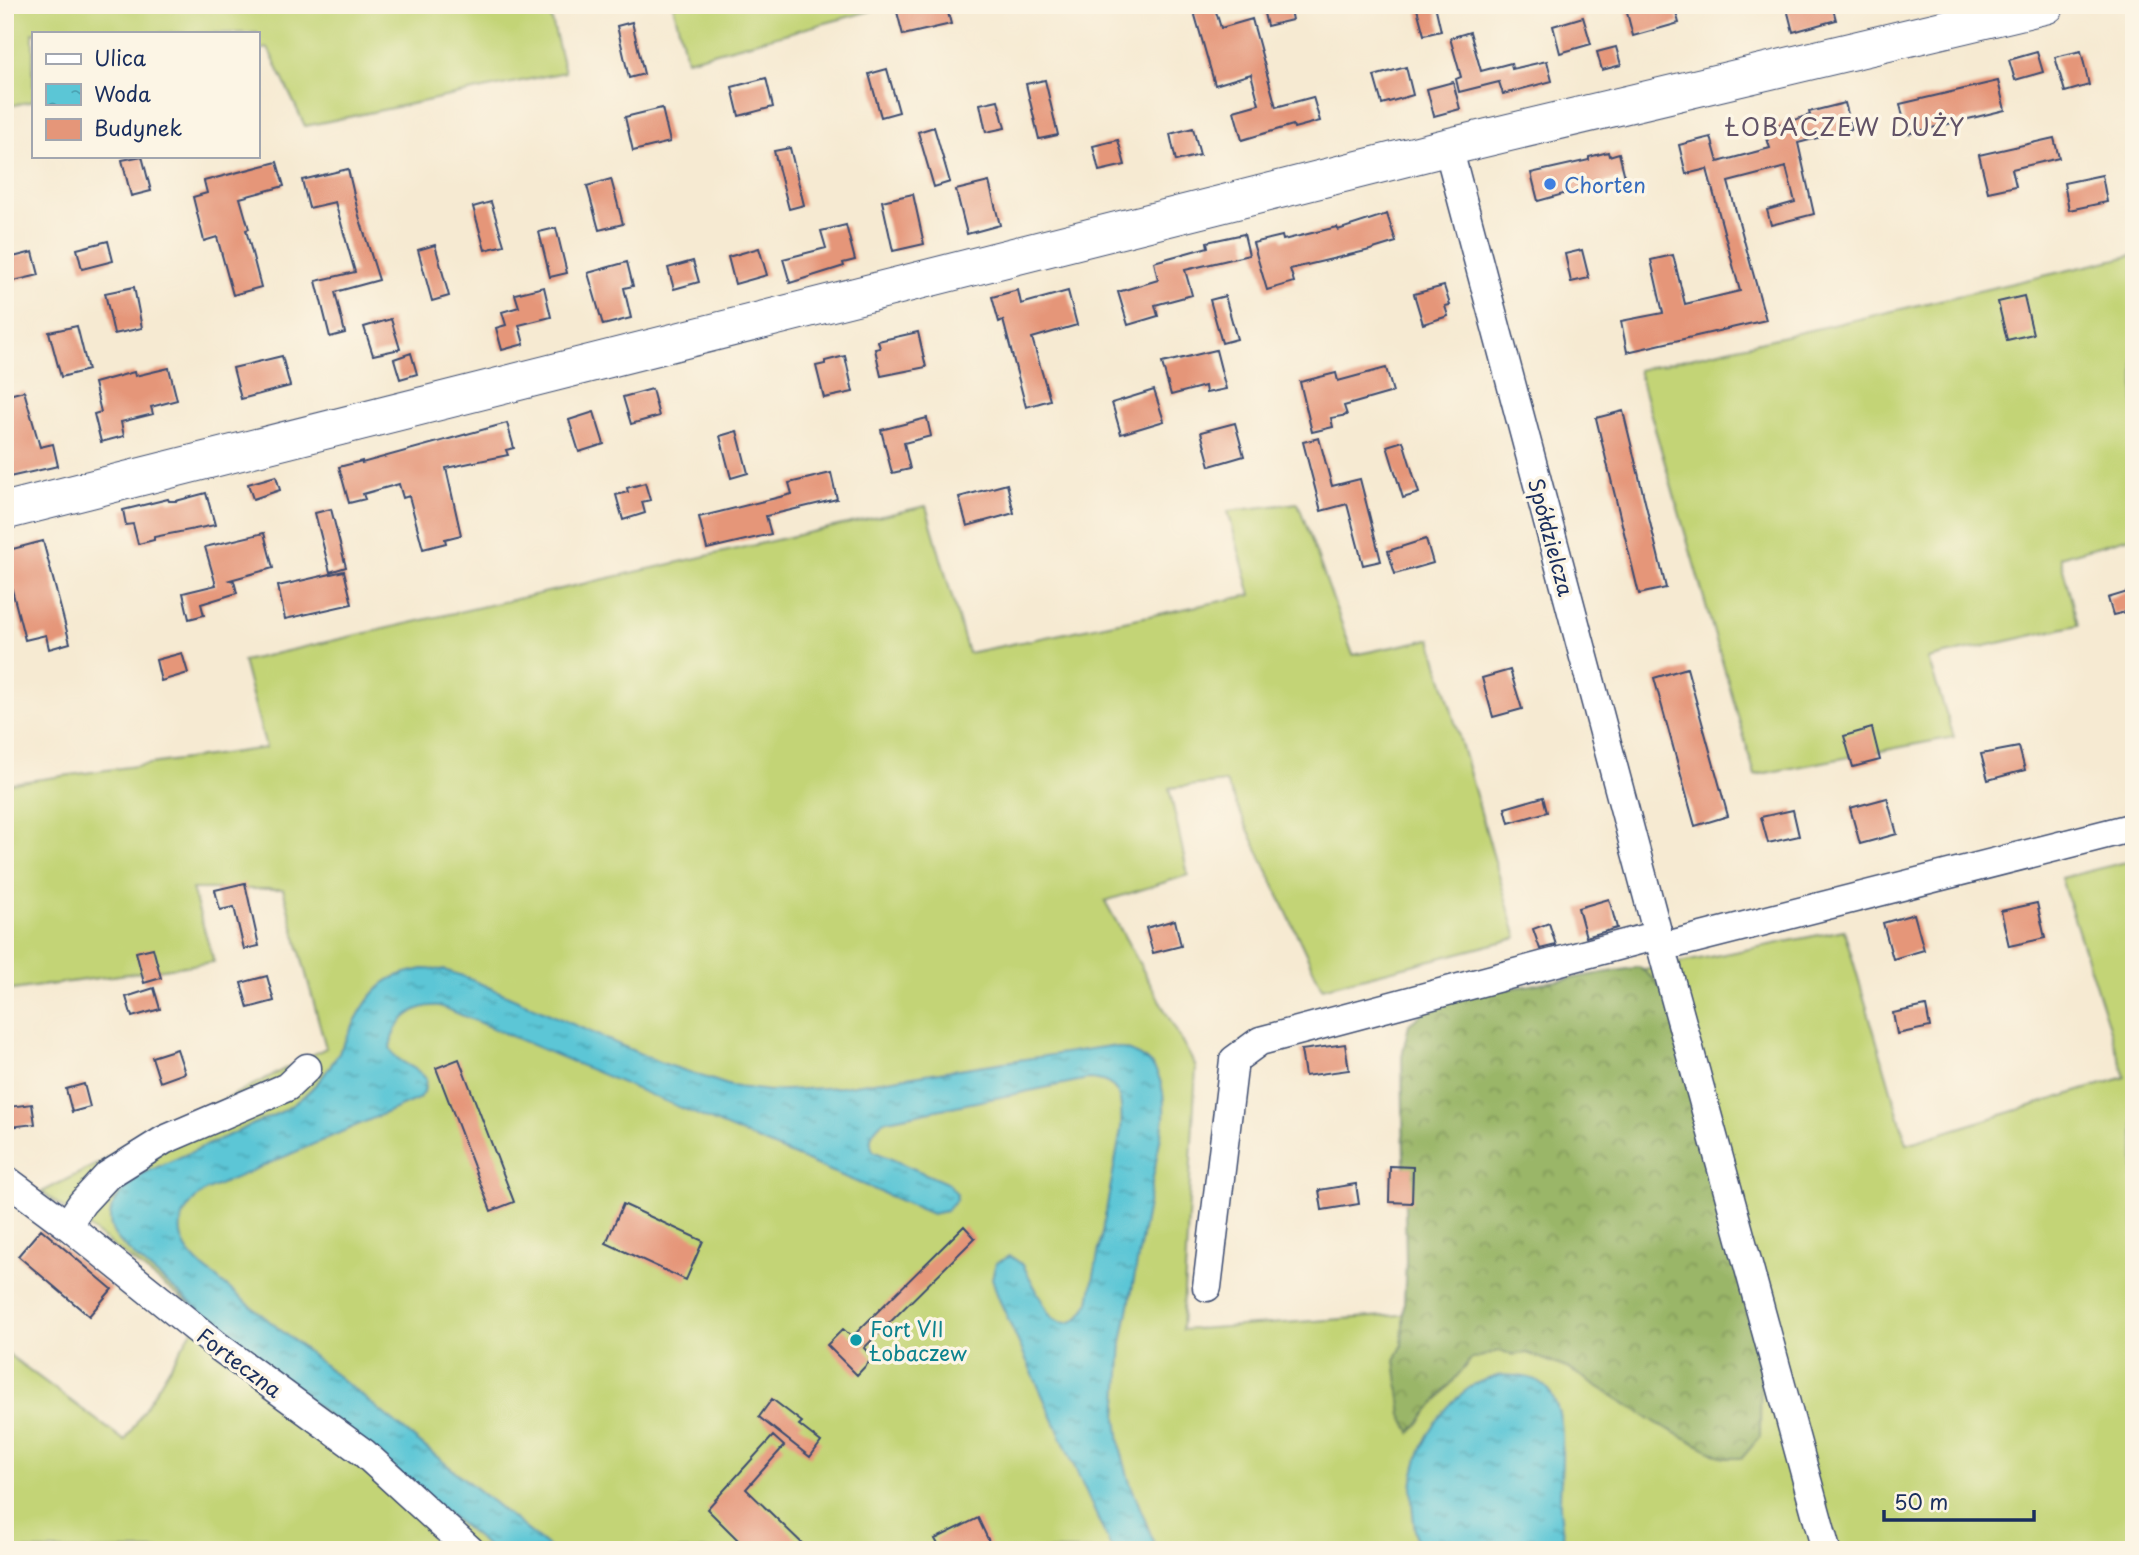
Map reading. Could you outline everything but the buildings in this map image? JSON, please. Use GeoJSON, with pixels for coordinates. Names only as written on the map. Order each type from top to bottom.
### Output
{"type":"FeatureCollection","features":[{"type":"Feature","properties":{"kind":"main road"},"geometry":{"type":"LineString","coordinates":[[5,511],[1448,147],[2046,5]]}},
{"type":"Feature","properties":{"kind":"street","name":"Spółdzielcza"},"geometry":{"type":"LineString","coordinates":[[1448,147],[1826,1550]]}},
{"type":"Feature","properties":{"kind":"street"},"geometry":{"type":"LineString","coordinates":[[1207,1287],[1234,1060],[1260,1041],[1659,937],[2134,827]]}},
{"type":"Feature","properties":{"kind":"street"},"geometry":{"type":"LineString","coordinates":[[67,1225],[82,1203],[108,1175],[164,1140],[287,1087],[307,1068]]}},
{"type":"Feature","properties":{"kind":"street","name":"Forteczna"},"geometry":{"type":"LineString","coordinates":[[5,1179],[67,1225],[219,1347],[364,1453],[470,1550]]}},
{"type":"Feature","properties":{"kind":"green space"},"geometry":{"type":"Polygon","coordinates":[[[5,5],[548,5],[565,72],[305,126],[268,48],[259,50],[259,32],[32,32],[32,101],[5,107],[5,5]]]}},
{"type":"Feature","properties":{"kind":"green space"},"geometry":{"type":"Polygon","coordinates":[[[673,5],[893,5],[687,60],[673,5]]]}},
{"type":"Feature","properties":{"kind":"green space"},"geometry":{"type":"Polygon","coordinates":[[[2134,255],[2134,536],[2060,557],[2078,625],[1928,659],[1954,737],[1755,775],[1638,370],[2134,255]]]}},
{"type":"Feature","properties":{"kind":"green space"},"geometry":{"type":"Polygon","coordinates":[[[1298,503],[1353,655],[1431,639],[1517,938],[1322,988],[1226,782],[1169,788],[1188,875],[1105,901],[1196,1067],[1182,1330],[1444,1312],[1445,1010],[1844,930],[1907,1144],[2125,1077],[2061,878],[2134,860],[2134,1550],[5,1550],[5,1352],[125,1441],[202,1314],[42,1192],[326,1048],[283,889],[192,889],[214,962],[5,991],[5,784],[266,748],[243,661],[926,506],[968,653],[1251,595],[1228,511],[1298,503]]]}},
{"type":"Feature","properties":{"kind":"green space"},"geometry":{"type":"Polygon","coordinates":[[[1639,967],[1655,980],[1679,1015],[1761,1337],[1760,1437],[1742,1458],[1724,1458],[1658,1424],[1569,1369],[1527,1353],[1512,1355],[1499,1351],[1470,1360],[1411,1433],[1402,1415],[1395,1360],[1402,1346],[1406,1261],[1402,1056],[1409,1024],[1440,1000],[1639,967]]]}},
{"type":"Feature","properties":{"kind":"water"},"geometry":{"type":"Polygon","coordinates":[[[423,969],[444,970],[463,976],[659,1062],[731,1086],[769,1091],[841,1087],[1110,1046],[1138,1055],[1147,1061],[1160,1079],[1164,1119],[1122,1343],[1117,1418],[1121,1450],[1129,1480],[1157,1550],[1112,1550],[998,1297],[992,1278],[996,1263],[1010,1256],[1023,1265],[1049,1314],[1055,1319],[1072,1322],[1086,1309],[1121,1130],[1120,1101],[1114,1088],[1108,1083],[1088,1079],[883,1121],[872,1134],[873,1151],[949,1184],[957,1194],[956,1200],[946,1211],[932,1214],[440,1006],[431,1006],[414,1011],[401,1022],[390,1047],[401,1061],[426,1079],[424,1093],[418,1099],[205,1191],[195,1199],[183,1216],[181,1235],[190,1254],[198,1263],[552,1550],[492,1550],[135,1257],[117,1239],[110,1223],[110,1214],[118,1198],[144,1173],[283,1111],[302,1097],[332,1063],[360,1012],[376,990],[392,978],[423,969]]]}},
{"type":"Feature","properties":{"kind":"water"},"geometry":{"type":"Polygon","coordinates":[[[1501,1375],[1538,1381],[1552,1395],[1558,1409],[1562,1441],[1560,1507],[1566,1550],[1418,1550],[1412,1489],[1424,1444],[1440,1417],[1462,1393],[1478,1383],[1501,1375]]]}},
{"type":"Feature","properties":{"kind":"place","name":"Chorten"},"geometry":{"type":"Point","coordinates":[1550,184]}},
{"type":"Feature","properties":{"kind":"place","name":"Fort VII Łobaczew"},"geometry":{"type":"Point","coordinates":[856,1340]}},
{"type":"Feature","properties":{"kind":"district","name":"ŁOBACZEW DUŻY"},"geometry":{"type":"Point","coordinates":[1846,126]}}]}
